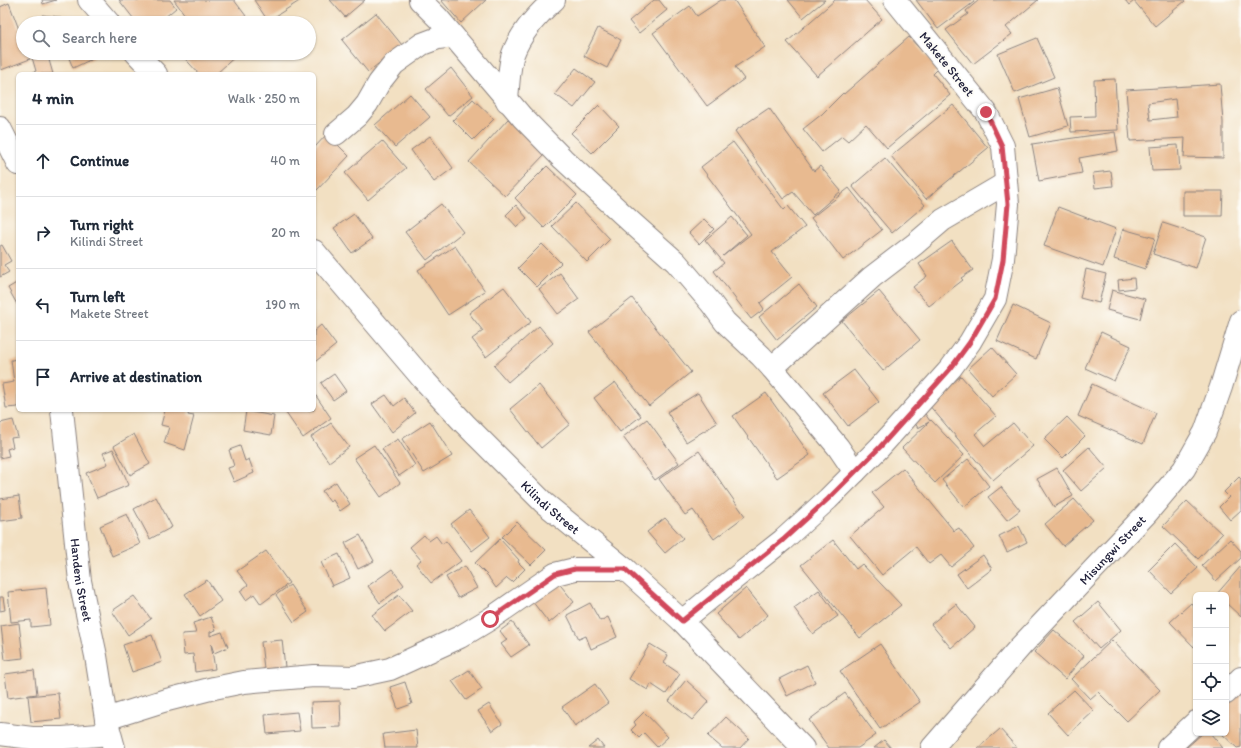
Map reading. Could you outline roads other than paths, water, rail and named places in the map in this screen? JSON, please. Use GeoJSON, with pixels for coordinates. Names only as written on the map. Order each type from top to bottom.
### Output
{"type":"FeatureCollection","features":[{"type":"Feature","properties":{"kind":"street"},"geometry":{"type":"LineString","coordinates":[[89,0],[103,16]]}},
{"type":"Feature","properties":{"kind":"street"},"geometry":{"type":"LineString","coordinates":[[420,0],[453,36],[507,101],[563,159],[676,262],[725,322],[772,368],[838,447],[855,472]]}},
{"type":"Feature","properties":{"kind":"street"},"geometry":{"type":"LineString","coordinates":[[507,101],[512,55],[531,23],[554,0]]}},
{"type":"Feature","properties":{"kind":"street","name":"Makete Street"},"geometry":{"type":"LineString","coordinates":[[682,621],[783,540],[828,499],[880,447],[951,368],[970,342],[995,299],[1003,260],[1008,204],[1002,146],[986,112],[894,0]]}},
{"type":"Feature","properties":{"kind":"street"},"geometry":{"type":"LineString","coordinates":[[336,134],[357,116],[367,104],[379,83],[394,64],[422,44],[438,38],[453,36]]}},
{"type":"Feature","properties":{"kind":"street"},"geometry":{"type":"LineString","coordinates":[[143,60],[154,72]]}},
{"type":"Feature","properties":{"kind":"street"},"geometry":{"type":"LineString","coordinates":[[0,128],[16,160]]}},
{"type":"Feature","properties":{"kind":"street"},"geometry":{"type":"LineString","coordinates":[[772,368],[872,277],[943,220],[1006,183]]}},
{"type":"Feature","properties":{"kind":"street","name":"Kilindi Street"},"geometry":{"type":"LineString","coordinates":[[316,253],[422,378],[465,424],[544,503],[625,569],[682,621],[803,748]]}},
{"type":"Feature","properties":{"kind":"street","name":"Misungwi Street"},"geometry":{"type":"LineString","coordinates":[[932,748],[1021,646],[1147,513],[1184,469],[1205,432],[1221,387],[1241,321]]}},
{"type":"Feature","properties":{"kind":"street","name":"Handeni Street"},"geometry":{"type":"LineString","coordinates":[[62,412],[80,581],[96,656],[110,734]]}},
{"type":"Feature","properties":{"kind":"street"},"geometry":{"type":"LineString","coordinates":[[0,734],[32,738],[63,738],[110,734],[177,697],[214,688],[244,682],[314,676],[353,677],[390,669],[460,637],[490,619],[555,574],[575,569],[625,569]]}},
{"type":"Feature","properties":{"kind":"street"},"geometry":{"type":"LineString","coordinates":[[1229,690],[1241,678]]}},
{"type":"Feature","properties":{"kind":"street"},"geometry":{"type":"LineString","coordinates":[[1168,748],[1193,725]]}}]}
